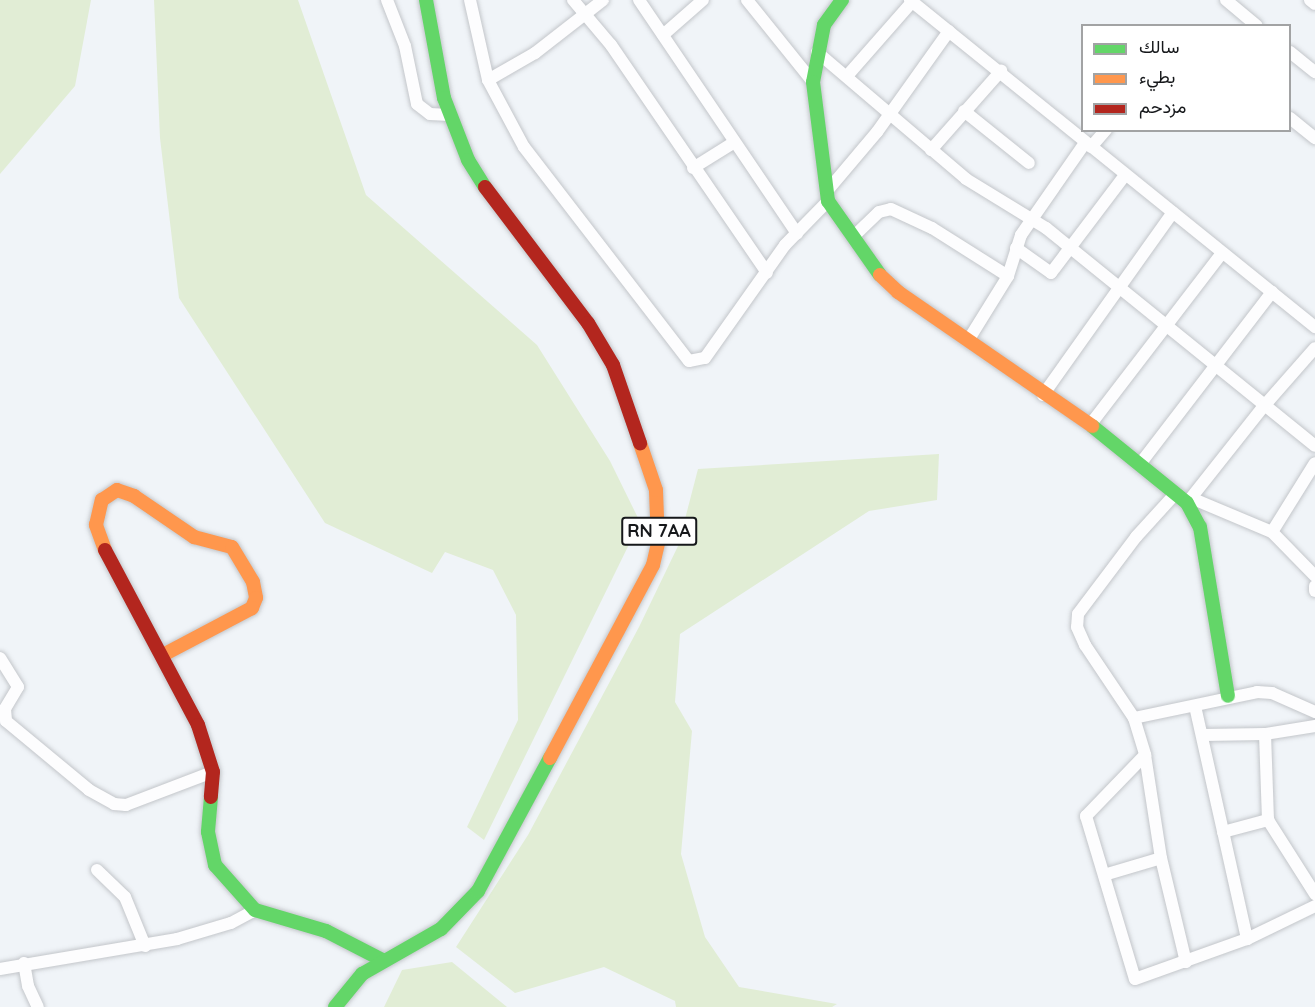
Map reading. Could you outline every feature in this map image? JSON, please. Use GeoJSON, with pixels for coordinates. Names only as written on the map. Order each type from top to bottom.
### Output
{"type":"FeatureCollection","features":[{"type":"Feature","properties":{"kind":"street"},"geometry":{"type":"LineString","coordinates":[[387,0],[405,46],[417,104],[430,114],[449,116]]}},
{"type":"Feature","properties":{"kind":"street","name":"RN 7AA"},"geometry":{"type":"LineString","coordinates":[[335,1007],[362,974],[441,929],[478,891],[632,607],[653,565],[658,543],[656,490],[613,365],[561,286],[486,191],[449,116],[426,0]]}},
{"type":"Feature","properties":{"kind":"street"},"geometry":{"type":"LineString","coordinates":[[471,0],[488,80],[524,147],[684,358],[705,358],[949,31]]}},
{"type":"Feature","properties":{"kind":"street"},"geometry":{"type":"LineString","coordinates":[[573,0],[586,12],[767,273]]}},
{"type":"Feature","properties":{"kind":"street"},"geometry":{"type":"LineString","coordinates":[[488,80],[535,53],[603,0]]}},
{"type":"Feature","properties":{"kind":"street"},"geometry":{"type":"LineString","coordinates":[[639,0],[733,143],[797,233]]}},
{"type":"Feature","properties":{"kind":"street"},"geometry":{"type":"LineString","coordinates":[[663,35],[703,0]]}},
{"type":"Feature","properties":{"kind":"street"},"geometry":{"type":"LineString","coordinates":[[747,0],[813,82]]}},
{"type":"Feature","properties":{"kind":"street"},"geometry":{"type":"LineString","coordinates":[[842,0],[824,26],[817,52],[813,82],[828,195],[878,273],[927,315],[969,339],[1043,395],[1090,425],[1176,493],[1189,501],[1272,532],[1315,576]]}},
{"type":"Feature","properties":{"kind":"street"},"geometry":{"type":"LineString","coordinates":[[1226,0],[1255,24]]}},
{"type":"Feature","properties":{"kind":"street"},"geometry":{"type":"LineString","coordinates":[[1310,0],[1315,4]]}},
{"type":"Feature","properties":{"kind":"street"},"geometry":{"type":"LineString","coordinates":[[847,76],[916,2],[1088,145],[1315,327]]}},
{"type":"Feature","properties":{"kind":"street"},"geometry":{"type":"LineString","coordinates":[[817,52],[991,198],[1032,220],[1072,250],[1315,446]]}},
{"type":"Feature","properties":{"kind":"street"},"geometry":{"type":"LineString","coordinates":[[1291,53],[1315,72]]}},
{"type":"Feature","properties":{"kind":"street"},"geometry":{"type":"LineString","coordinates":[[931,150],[1001,71]]}},
{"type":"Feature","properties":{"kind":"street"},"geometry":{"type":"LineString","coordinates":[[964,111],[1029,163]]}},
{"type":"Feature","properties":{"kind":"street"},"geometry":{"type":"LineString","coordinates":[[1291,119],[1315,138]]}},
{"type":"Feature","properties":{"kind":"street"},"geometry":{"type":"LineString","coordinates":[[969,339],[1008,276],[1016,248],[1032,220],[1088,145],[1104,132]]}},
{"type":"Feature","properties":{"kind":"street"},"geometry":{"type":"LineString","coordinates":[[693,168],[733,143]]}},
{"type":"Feature","properties":{"kind":"street"},"geometry":{"type":"LineString","coordinates":[[1016,248],[1051,273],[1072,250],[1125,175]]}},
{"type":"Feature","properties":{"kind":"street"},"geometry":{"type":"LineString","coordinates":[[854,237],[879,212],[891,209],[932,228],[1008,276]]}},
{"type":"Feature","properties":{"kind":"street"},"geometry":{"type":"LineString","coordinates":[[1043,395],[1173,212]]}},
{"type":"Feature","properties":{"kind":"street"},"geometry":{"type":"LineString","coordinates":[[1090,425],[1168,328],[1222,253]]}},
{"type":"Feature","properties":{"kind":"street"},"geometry":{"type":"LineString","coordinates":[[1140,464],[1272,292]]}},
{"type":"Feature","properties":{"kind":"street"},"geometry":{"type":"LineString","coordinates":[[1189,501],[1264,406],[1315,348]]}},
{"type":"Feature","properties":{"kind":"street"},"geometry":{"type":"LineString","coordinates":[[1272,532],[1315,464]]}},
{"type":"Feature","properties":{"kind":"street"},"geometry":{"type":"LineString","coordinates":[[163,655],[252,608],[256,598],[253,582],[232,547],[194,537],[134,496],[117,490],[102,500],[96,525],[98,537],[140,622],[163,655],[198,725],[213,772],[208,832],[211,856],[225,880],[255,910],[326,931],[384,961]]}},
{"type":"Feature","properties":{"kind":"street"},"geometry":{"type":"LineString","coordinates":[[1176,493],[1136,537],[1076,621],[1085,645],[1134,718],[1145,755],[1161,858],[1186,962]]}},
{"type":"Feature","properties":{"kind":"street"},"geometry":{"type":"LineString","coordinates":[[1189,501],[1200,527],[1228,696]]}},
{"type":"Feature","properties":{"kind":"street"},"geometry":{"type":"LineString","coordinates":[[1315,586],[1315,591]]}},
{"type":"Feature","properties":{"kind":"street"},"geometry":{"type":"LineString","coordinates":[[0,658],[18,687],[4,709],[6,721],[89,790],[114,804],[126,805],[213,772]]}},
{"type":"Feature","properties":{"kind":"street"},"geometry":{"type":"LineString","coordinates":[[1134,718],[1195,706],[1228,696],[1265,692],[1315,712]]}},
{"type":"Feature","properties":{"kind":"street"},"geometry":{"type":"LineString","coordinates":[[1195,706],[1247,939]]}},
{"type":"Feature","properties":{"kind":"street"},"geometry":{"type":"LineString","coordinates":[[1203,735],[1265,734],[1315,726]]}},
{"type":"Feature","properties":{"kind":"street"},"geometry":{"type":"LineString","coordinates":[[1265,734],[1268,820],[1315,894]]}},
{"type":"Feature","properties":{"kind":"street"},"geometry":{"type":"LineString","coordinates":[[1145,755],[1086,816],[1135,979],[1247,939],[1315,906]]}},
{"type":"Feature","properties":{"kind":"street"},"geometry":{"type":"LineString","coordinates":[[1223,832],[1268,820]]}},
{"type":"Feature","properties":{"kind":"street"},"geometry":{"type":"LineString","coordinates":[[1104,875],[1161,858]]}},
{"type":"Feature","properties":{"kind":"street"},"geometry":{"type":"LineString","coordinates":[[97,870],[125,897],[145,946]]}},
{"type":"Feature","properties":{"kind":"street"},"geometry":{"type":"LineString","coordinates":[[0,969],[24,963],[145,946],[231,922],[255,910]]}},
{"type":"Feature","properties":{"kind":"street"},"geometry":{"type":"LineString","coordinates":[[24,963],[28,986],[38,1007]]}},
{"type":"Feature","properties":{"kind":"green space"},"geometry":{"type":"Polygon","coordinates":[[[0,0],[91,0],[75,86],[0,174],[0,0]]]}},
{"type":"Feature","properties":{"kind":"green space"},"geometry":{"type":"Polygon","coordinates":[[[154,0],[298,0],[366,195],[537,345],[610,461],[640,522],[484,840],[467,827],[518,720],[516,615],[493,570],[445,552],[432,573],[325,523],[179,298],[160,138],[154,0]]]}},
{"type":"Feature","properties":{"kind":"green space"},"geometry":{"type":"Polygon","coordinates":[[[939,454],[937,500],[869,511],[680,634],[675,702],[692,731],[681,854],[705,937],[739,987],[837,1004],[832,1007],[676,1007],[675,1001],[604,967],[515,993],[456,947],[528,835],[639,627],[678,546],[698,469],[939,454]]]}},
{"type":"Feature","properties":{"kind":"green space"},"geometry":{"type":"Polygon","coordinates":[[[452,962],[507,1007],[384,1007],[402,970],[452,962]]]}},
{"type":"Feature","properties":{"kind":"traffic: fast"},"geometry":{"type":"LineString","coordinates":[[426,0],[444,98],[468,160],[485,187]]}},
{"type":"Feature","properties":{"kind":"traffic: fast"},"geometry":{"type":"LineString","coordinates":[[842,0],[824,25],[813,82],[828,201],[880,275]]}},
{"type":"Feature","properties":{"kind":"traffic: fast"},"geometry":{"type":"LineString","coordinates":[[1092,426],[1187,503],[1200,527],[1228,696]]}},
{"type":"Feature","properties":{"kind":"traffic: fast"},"geometry":{"type":"LineString","coordinates":[[335,1007],[362,974],[441,929],[478,891],[550,758]]}},
{"type":"Feature","properties":{"kind":"traffic: fast"},"geometry":{"type":"LineString","coordinates":[[211,797],[208,832],[215,865],[255,910],[326,931],[384,961]]}},
{"type":"Feature","properties":{"kind":"traffic: slow"},"geometry":{"type":"LineString","coordinates":[[880,275],[898,292],[1092,426]]}},
{"type":"Feature","properties":{"kind":"traffic: slow"},"geometry":{"type":"LineString","coordinates":[[550,758],[653,565],[658,543],[656,490],[640,443]]}},
{"type":"Feature","properties":{"kind":"traffic: slow"},"geometry":{"type":"LineString","coordinates":[[105,550],[96,525],[102,500],[117,490],[134,496],[194,537],[232,547],[253,582],[256,598],[252,608],[163,655]]}},
{"type":"Feature","properties":{"kind":"traffic: jam"},"geometry":{"type":"LineString","coordinates":[[485,187],[588,323],[613,365],[640,443]]}},
{"type":"Feature","properties":{"kind":"traffic: jam"},"geometry":{"type":"LineString","coordinates":[[105,550],[198,725],[213,772],[211,797]]}}]}
